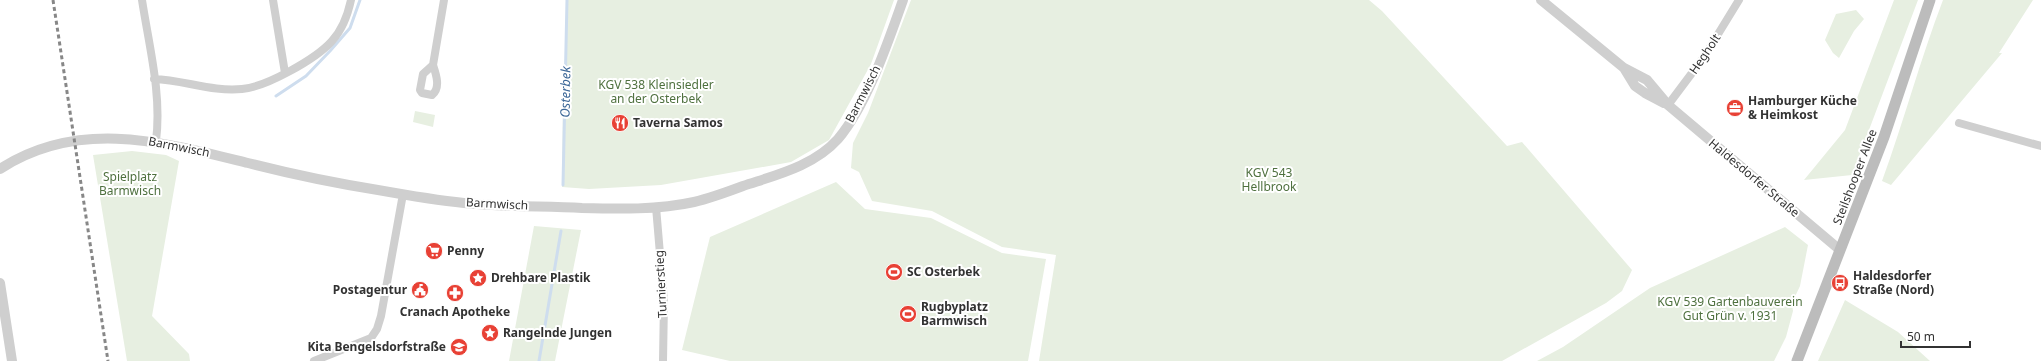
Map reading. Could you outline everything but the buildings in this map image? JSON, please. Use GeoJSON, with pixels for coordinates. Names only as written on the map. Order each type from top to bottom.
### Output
{"type":"FeatureCollection","features":[{"type":"Feature","properties":{"kind":"main road","name":"Steilshooper Allee"},"geometry":{"type":"LineString","coordinates":[[1797,361],[1891,119],[1910,55],[1930,0]]}},
{"type":"Feature","properties":{"kind":"street"},"geometry":{"type":"LineString","coordinates":[[142,0],[154,79],[158,124],[156,141]]}},
{"type":"Feature","properties":{"kind":"street"},"geometry":{"type":"LineString","coordinates":[[273,0],[284,73]]}},
{"type":"Feature","properties":{"kind":"street"},"geometry":{"type":"LineString","coordinates":[[154,79],[171,80],[207,88],[242,89],[266,82],[300,66],[332,41],[348,14],[351,0]]}},
{"type":"Feature","properties":{"kind":"street"},"geometry":{"type":"LineString","coordinates":[[433,65],[444,0]]}},
{"type":"Feature","properties":{"kind":"street","name":"Barmwisch"},"geometry":{"type":"LineString","coordinates":[[0,169],[34,152],[81,139],[105,137],[156,141],[316,179],[466,203],[533,207],[656,207],[692,202],[799,167],[822,153],[838,139],[856,113],[882,56],[903,0]]}},
{"type":"Feature","properties":{"kind":"street","name":"Haldesdorfer Straße"},"geometry":{"type":"LineString","coordinates":[[1541,0],[1624,68],[1643,77],[1652,84],[1668,105],[1840,250]]}},
{"type":"Feature","properties":{"kind":"street","name":"Hegholt"},"geometry":{"type":"LineString","coordinates":[[1668,105],[1704,57],[1739,0]]}},
{"type":"Feature","properties":{"kind":"street"},"geometry":{"type":"LineString","coordinates":[[1959,123],[2041,146]]}},
{"type":"Feature","properties":{"kind":"street"},"geometry":{"type":"LineString","coordinates":[[314,361],[371,338],[377,329],[381,316],[404,194]]}},
{"type":"Feature","properties":{"kind":"street","name":"Turnierstieg"},"geometry":{"type":"LineString","coordinates":[[656,207],[664,301],[663,361]]}},
{"type":"Feature","properties":{"kind":"street"},"geometry":{"type":"LineString","coordinates":[[0,283],[12,361]]}},
{"type":"Feature","properties":{"kind":"green space","name":"KGV 538 Kleinsiedler an der Osterbek"},"geometry":{"type":"Polygon","coordinates":[[[568,0],[894,0],[871,64],[829,140],[791,162],[661,185],[589,189],[562,187],[563,94],[568,0]]]}},
{"type":"Feature","properties":{"kind":"green space","name":"KGV 543 Hellbrook"},"geometry":{"type":"Polygon","coordinates":[[[911,0],[1369,0],[1382,11],[1507,146],[1522,142],[1632,270],[1622,291],[1606,303],[1502,361],[1039,361],[1056,255],[1002,247],[932,211],[872,201],[859,172],[851,168],[853,143],[868,113],[911,0]]]}},
{"type":"Feature","properties":{"kind":"green space"},"geometry":{"type":"Polygon","coordinates":[[[1894,0],[1918,0],[1852,175],[1804,180],[1845,130],[1894,0]]]}},
{"type":"Feature","properties":{"kind":"green space"},"geometry":{"type":"Polygon","coordinates":[[[1943,0],[2033,0],[1999,53],[2002,53],[1891,185],[1882,181],[1943,0]]]}},
{"type":"Feature","properties":{"kind":"green space"},"geometry":{"type":"Polygon","coordinates":[[[1856,10],[1864,19],[1854,31],[1839,58],[1833,53],[1825,40],[1836,14],[1856,10]]]}},
{"type":"Feature","properties":{"kind":"green space"},"geometry":{"type":"Polygon","coordinates":[[[415,111],[435,115],[433,127],[413,122],[415,111]]]}},
{"type":"Feature","properties":{"kind":"green space","name":"Spielplatz Barmwisch"},"geometry":{"type":"Polygon","coordinates":[[[132,151],[166,155],[179,161],[152,316],[189,354],[190,361],[127,361],[93,155],[132,151]]]}},
{"type":"Feature","properties":{"kind":"green space"},"geometry":{"type":"Polygon","coordinates":[[[836,182],[865,209],[931,218],[1002,253],[1046,259],[1028,361],[730,361],[682,350],[710,237],[836,182]]]}},
{"type":"Feature","properties":{"kind":"green space"},"geometry":{"type":"Polygon","coordinates":[[[534,226],[581,230],[555,361],[509,361],[534,226]]]}},
{"type":"Feature","properties":{"kind":"green space","name":"KGV 539 Gartenbauverein Gut Grün v. 1931"},"geometry":{"type":"Polygon","coordinates":[[[1785,227],[1808,245],[1800,286],[1792,303],[1793,311],[1786,337],[1774,361],[1537,361],[1563,347],[1650,288],[1785,227]]]}},
{"type":"Feature","properties":{"kind":"green space"},"geometry":{"type":"Polygon","coordinates":[[[1845,300],[1898,332],[1930,361],[1818,361],[1845,300]]]}},
{"type":"Feature","properties":{"kind":"waterway"},"geometry":{"type":"LineString","coordinates":[[276,96],[306,76],[330,51],[350,28],[360,0]]}},
{"type":"Feature","properties":{"kind":"waterway","name":"Osterbek"},"geometry":{"type":"LineString","coordinates":[[563,185],[567,0]]}},
{"type":"Feature","properties":{"kind":"waterway","name":"Osterbek"},"geometry":{"type":"LineString","coordinates":[[539,361],[561,231]]}},
{"type":"Feature","properties":{"kind":"railway"},"geometry":{"type":"LineString","coordinates":[[53,0],[108,361]]}},
{"type":"Feature","properties":{"kind":"place","name":"Hamburger Küche & Heimkost"},"geometry":{"type":"Point","coordinates":[1735,108]}},
{"type":"Feature","properties":{"kind":"place","name":"Taverna Samos"},"geometry":{"type":"Point","coordinates":[620,123]}},
{"type":"Feature","properties":{"kind":"place","name":"Penny"},"geometry":{"type":"Point","coordinates":[434,251]}},
{"type":"Feature","properties":{"kind":"place","name":"SC Osterbek"},"geometry":{"type":"Point","coordinates":[894,272]}},
{"type":"Feature","properties":{"kind":"place","name":"Drehbare Plastik"},"geometry":{"type":"Point","coordinates":[478,278]}},
{"type":"Feature","properties":{"kind":"place","name":"Haldesdorfer Straße (Nord)"},"geometry":{"type":"Point","coordinates":[1840,283]}},
{"type":"Feature","properties":{"kind":"place","name":"Postagentur"},"geometry":{"type":"Point","coordinates":[420,290]}},
{"type":"Feature","properties":{"kind":"place","name":"Cranach Apotheke"},"geometry":{"type":"Point","coordinates":[455,293]}},
{"type":"Feature","properties":{"kind":"place","name":"Rugbyplatz Barmwisch"},"geometry":{"type":"Point","coordinates":[908,314]}},
{"type":"Feature","properties":{"kind":"place","name":"Rangelnde Jungen"},"geometry":{"type":"Point","coordinates":[490,333]}},
{"type":"Feature","properties":{"kind":"place","name":"Kita Bengelsdorfstraße"},"geometry":{"type":"Point","coordinates":[459,347]}}]}
